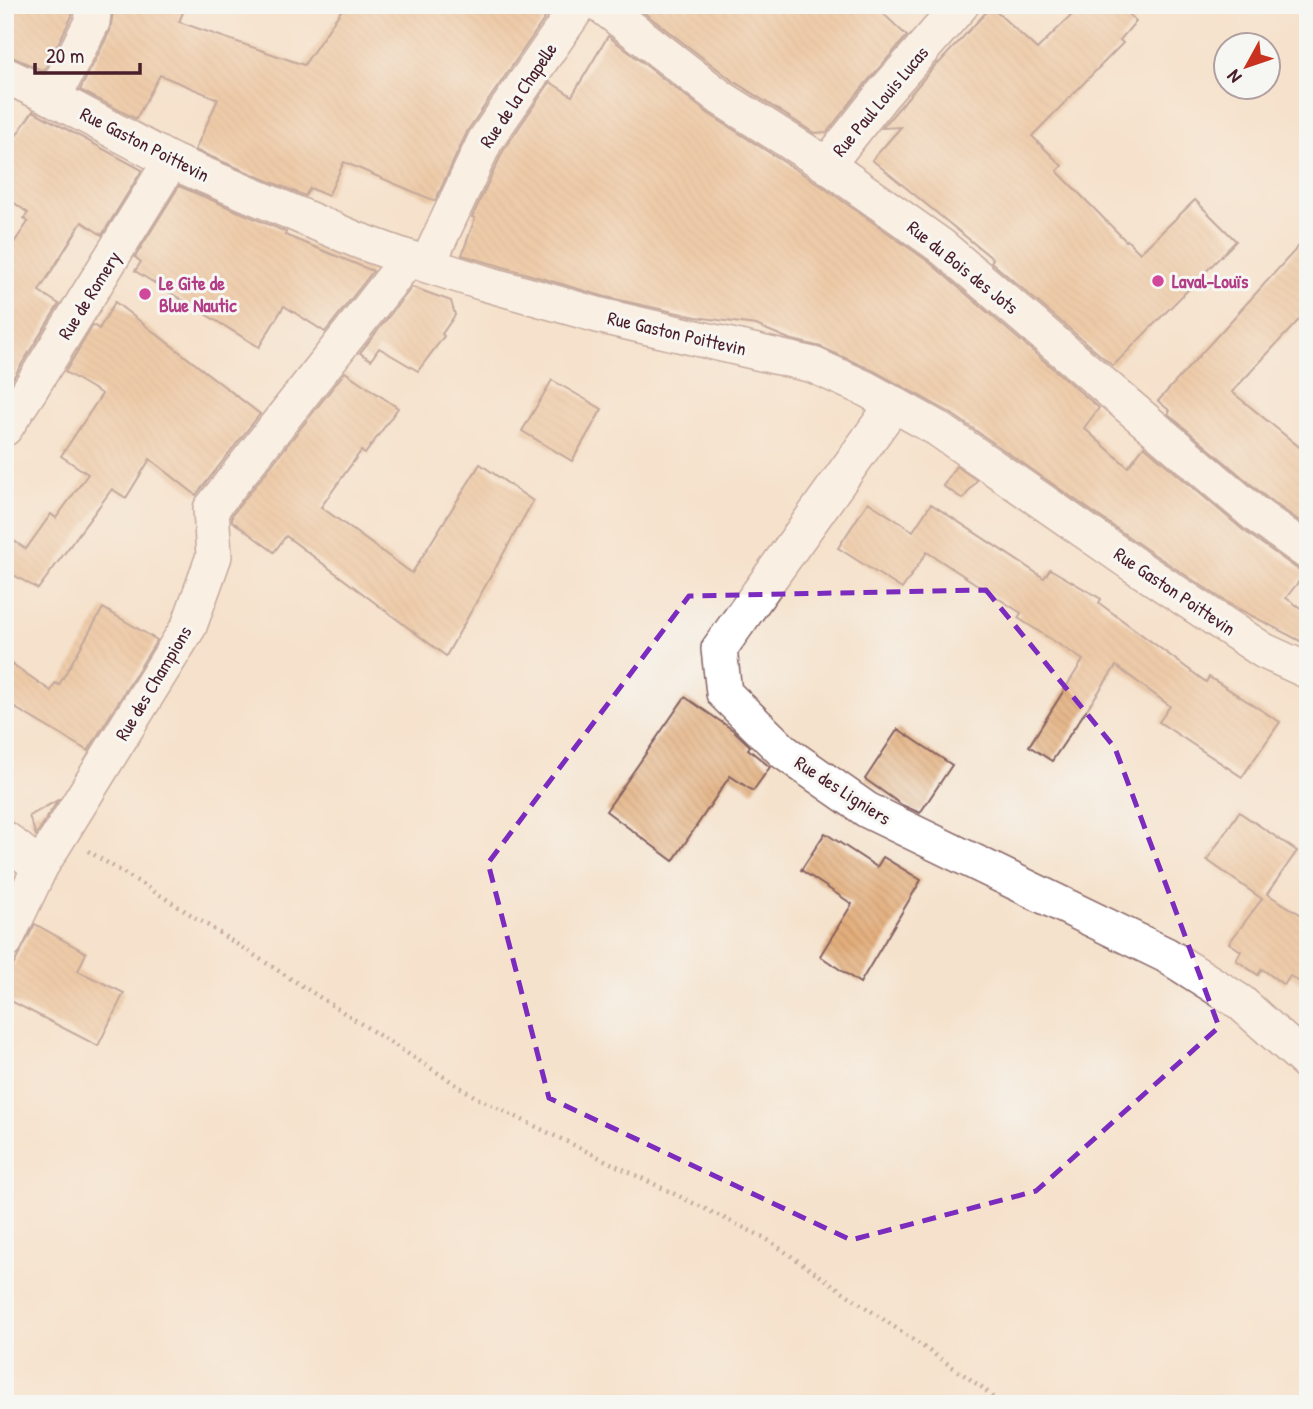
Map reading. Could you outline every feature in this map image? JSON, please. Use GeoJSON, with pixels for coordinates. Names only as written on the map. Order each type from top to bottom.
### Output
{"type":"FeatureCollection","features":[{"type":"Feature","properties":{"kind":"street"},"geometry":{"type":"LineString","coordinates":[[53,97],[92,22],[94,5]]}},
{"type":"Feature","properties":{"kind":"street","name":"Rue de la Chapelle"},"geometry":{"type":"LineString","coordinates":[[418,262],[485,141],[579,5]]}},
{"type":"Feature","properties":{"kind":"street","name":"Rue du Bois des Jots"},"geometry":{"type":"LineString","coordinates":[[601,5],[721,98],[827,165],[941,246],[1255,514],[1308,552]]}},
{"type":"Feature","properties":{"kind":"street","name":"Rue Paul Louis Lucas"},"geometry":{"type":"LineString","coordinates":[[827,165],[882,94],[961,5]]}},
{"type":"Feature","properties":{"kind":"street","name":"Rue Gaston Poittevin"},"geometry":{"type":"LineString","coordinates":[[5,75],[53,97],[171,161],[357,240],[418,262],[601,316],[813,365],[939,429],[1134,565],[1264,651],[1308,671]]}},
{"type":"Feature","properties":{"kind":"street","name":"Rue de Romery"},"geometry":{"type":"LineString","coordinates":[[5,428],[171,161]]}},
{"type":"Feature","properties":{"kind":"street","name":"Rue des Champions"},"geometry":{"type":"LineString","coordinates":[[5,941],[40,867],[190,626],[214,556],[211,509],[418,262]]}},
{"type":"Feature","properties":{"kind":"street","name":"Rue des Ligniers"},"geometry":{"type":"LineString","coordinates":[[894,404],[719,649],[724,693],[784,752],[867,810],[1166,955],[1240,1002],[1308,1063]]}},
{"type":"Feature","properties":{"kind":"street"},"geometry":{"type":"LineString","coordinates":[[5,839],[40,867]]}},
{"type":"Feature","properties":{"kind":"path"},"geometry":{"type":"LineString","coordinates":[[61,834],[477,1098],[765,1238],[983,1388],[1000,1404]]}},
{"type":"Feature","properties":{"kind":"highlighted area"},"geometry":{"type":"Polygon","coordinates":[[[986,590],[1115,748],[1219,1027],[1036,1191],[851,1240],[549,1098],[488,863],[689,596],[986,590]]]}},
{"type":"Feature","properties":{"kind":"building"},"geometry":{"type":"Polygon","coordinates":[[[5,5],[74,5],[72,16],[44,71],[5,54],[5,5]]]}},
{"type":"Feature","properties":{"kind":"building"},"geometry":{"type":"Polygon","coordinates":[[[114,5],[186,5],[179,22],[304,65],[345,5],[554,5],[468,130],[435,201],[344,162],[328,196],[310,188],[305,196],[195,150],[218,99],[160,75],[136,119],[80,90],[110,31],[114,5]]]}},
{"type":"Feature","properties":{"kind":"building"},"geometry":{"type":"Polygon","coordinates":[[[634,5],[874,5],[907,36],[827,132],[814,133],[733,81],[634,5]]]}},
{"type":"Feature","properties":{"kind":"building"},"geometry":{"type":"Polygon","coordinates":[[[1082,5],[1120,5],[1136,21],[1120,40],[1123,43],[1032,136],[1062,166],[1057,171],[1140,253],[1195,200],[1236,241],[1113,366],[991,262],[993,259],[872,160],[901,127],[882,128],[937,63],[991,7],[1037,49],[1082,5]]]}},
{"type":"Feature","properties":{"kind":"building"},"geometry":{"type":"Polygon","coordinates":[[[608,36],[709,114],[820,185],[929,262],[1099,408],[1084,428],[1128,467],[1144,446],[1243,530],[1296,568],[1306,572],[1286,598],[1308,613],[1308,645],[1231,605],[949,412],[874,371],[821,347],[789,339],[756,325],[696,317],[606,297],[462,255],[475,218],[472,217],[503,151],[550,82],[572,96],[608,36]]]}},
{"type":"Feature","properties":{"kind":"building"},"geometry":{"type":"Polygon","coordinates":[[[33,111],[142,170],[102,235],[82,222],[39,291],[59,304],[5,391],[5,256],[28,222],[24,218],[28,213],[5,196],[5,152],[33,111]]]}},
{"type":"Feature","properties":{"kind":"building"},"geometry":{"type":"Polygon","coordinates":[[[179,186],[286,232],[285,235],[373,271],[325,332],[284,306],[259,347],[135,271],[141,262],[135,257],[179,186]]]}},
{"type":"Feature","properties":{"kind":"building"},"geometry":{"type":"Polygon","coordinates":[[[1308,236],[1308,310],[1232,392],[1308,454],[1308,527],[1267,498],[1168,414],[1170,411],[1158,401],[1308,236]]]}},
{"type":"Feature","properties":{"kind":"building"},"geometry":{"type":"Polygon","coordinates":[[[412,287],[451,301],[455,315],[442,334],[444,336],[418,371],[379,348],[371,360],[360,353],[412,287]]]}},
{"type":"Feature","properties":{"kind":"building"},"geometry":{"type":"Polygon","coordinates":[[[115,302],[260,414],[196,495],[150,459],[126,498],[112,489],[38,589],[5,570],[5,535],[26,549],[51,514],[56,518],[88,474],[61,456],[102,394],[65,372],[93,325],[99,329],[115,302]]]}},
{"type":"Feature","properties":{"kind":"building"},"geometry":{"type":"Polygon","coordinates":[[[345,372],[398,408],[365,454],[361,451],[321,507],[412,573],[480,464],[533,501],[446,656],[286,536],[274,552],[232,521],[232,515],[345,372]]]}},
{"type":"Feature","properties":{"kind":"building"},"geometry":{"type":"Polygon","coordinates":[[[552,380],[602,409],[572,461],[522,431],[552,380]]]}},
{"type":"Feature","properties":{"kind":"building"},"geometry":{"type":"Polygon","coordinates":[[[956,466],[977,480],[963,499],[943,486],[956,466]]]}},
{"type":"Feature","properties":{"kind":"building"},"geometry":{"type":"Polygon","coordinates":[[[868,502],[913,531],[931,504],[1044,578],[1050,569],[1101,599],[1099,603],[1206,682],[1209,677],[1280,722],[1242,777],[1159,722],[1170,706],[1116,666],[1052,761],[1029,746],[1083,660],[1018,618],[1021,613],[927,552],[902,589],[838,548],[868,502]]]}},
{"type":"Feature","properties":{"kind":"building"},"geometry":{"type":"Polygon","coordinates":[[[103,608],[157,640],[88,751],[5,702],[5,659],[51,691],[55,683],[59,685],[103,608]]]}},
{"type":"Feature","properties":{"kind":"building"},"geometry":{"type":"Polygon","coordinates":[[[685,697],[733,730],[750,746],[748,749],[770,767],[753,791],[730,776],[673,861],[606,811],[685,697]]]}},
{"type":"Feature","properties":{"kind":"building"},"geometry":{"type":"Polygon","coordinates":[[[898,729],[952,765],[920,813],[902,805],[865,779],[898,729]]]}},
{"type":"Feature","properties":{"kind":"building"},"geometry":{"type":"Polygon","coordinates":[[[58,800],[36,835],[29,816],[58,800]]]}},
{"type":"Feature","properties":{"kind":"building"},"geometry":{"type":"Polygon","coordinates":[[[1239,812],[1297,851],[1267,894],[1308,919],[1308,987],[1290,976],[1284,985],[1262,969],[1258,975],[1236,960],[1241,951],[1229,943],[1262,899],[1207,860],[1239,812]]]}},
{"type":"Feature","properties":{"kind":"building"},"geometry":{"type":"Polygon","coordinates":[[[825,833],[877,867],[883,857],[921,880],[860,983],[820,956],[852,904],[801,870],[825,833]]]}},
{"type":"Feature","properties":{"kind":"building"},"geometry":{"type":"Polygon","coordinates":[[[35,924],[86,953],[78,971],[124,993],[98,1046],[5,998],[5,981],[35,924]]]}},
{"type":"Feature","properties":{"kind":"place","name":"Laval-Louïs"},"geometry":{"type":"Point","coordinates":[1158,281]}},
{"type":"Feature","properties":{"kind":"place","name":"Le Gite de Blue Nautic"},"geometry":{"type":"Point","coordinates":[145,294]}}]}
